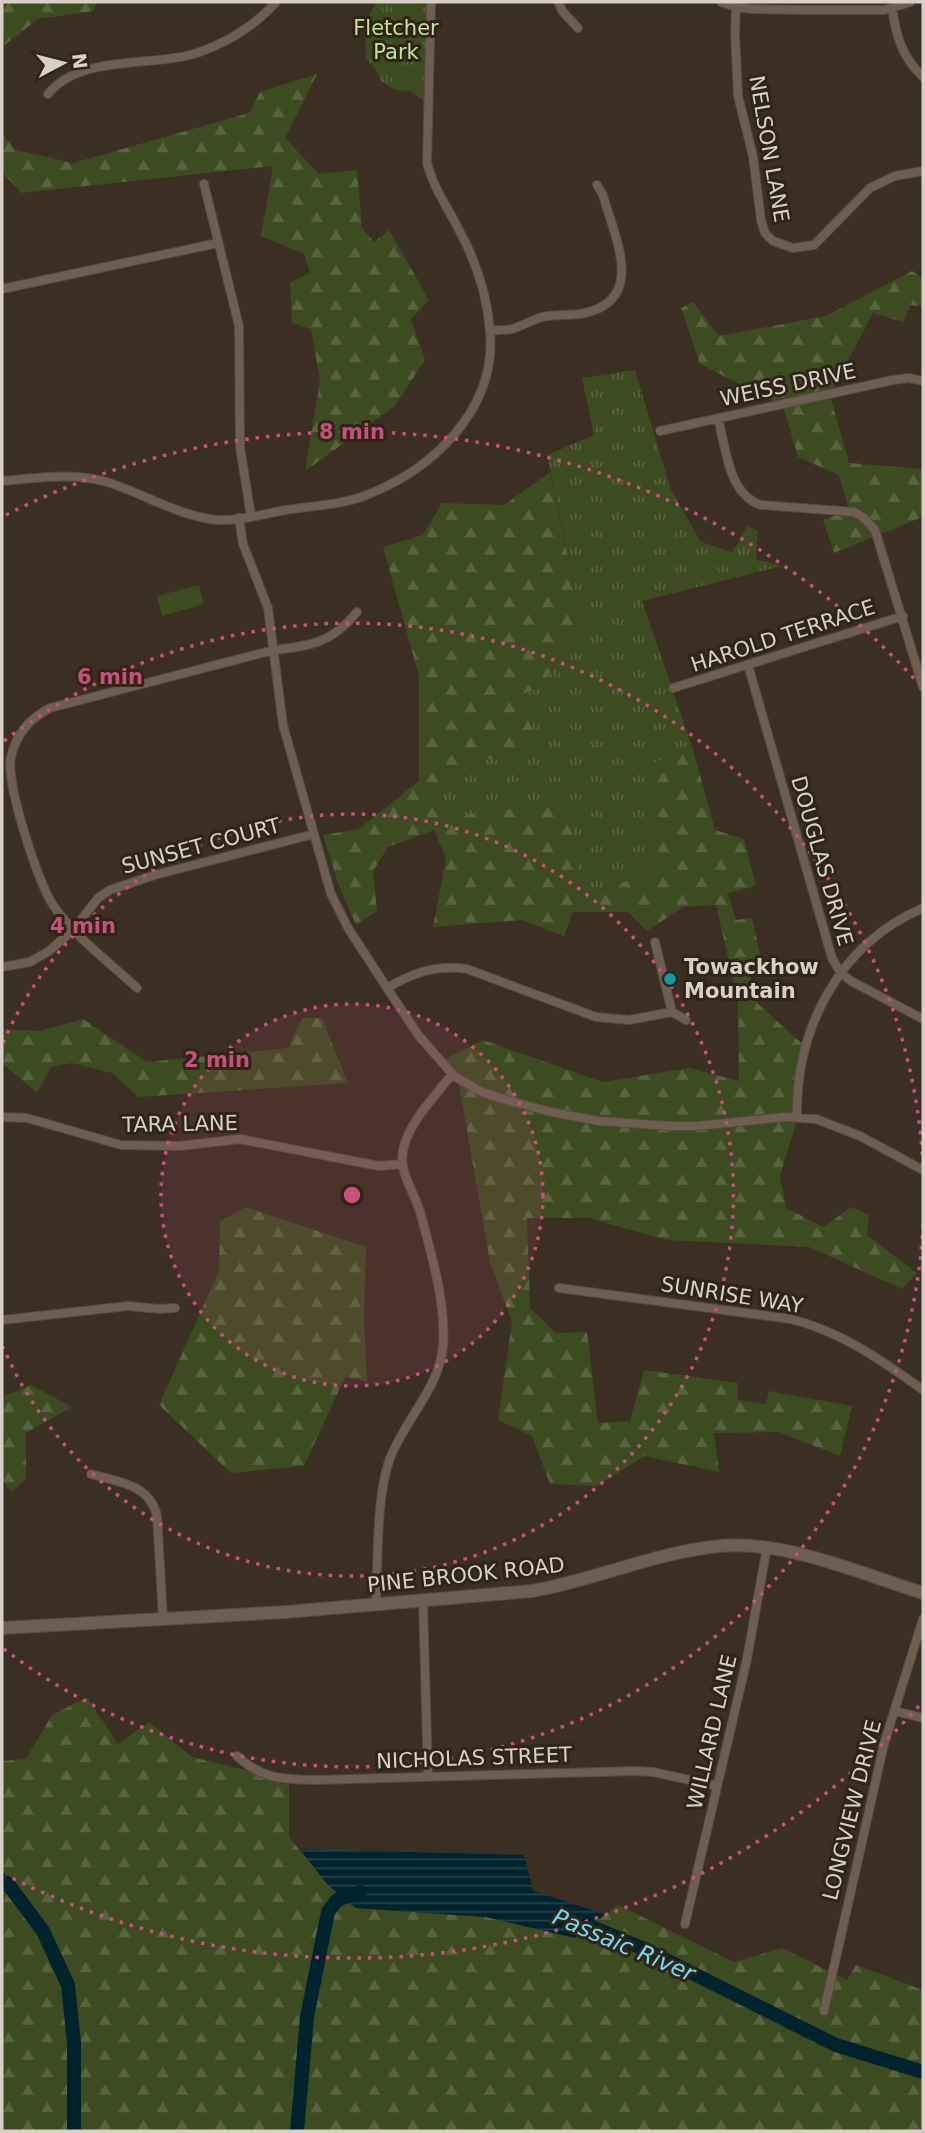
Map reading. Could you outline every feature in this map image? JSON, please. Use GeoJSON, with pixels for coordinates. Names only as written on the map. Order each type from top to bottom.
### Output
{"type":"FeatureCollection","features":[{"type":"Feature","properties":{"kind":"street"},"geometry":{"type":"LineString","coordinates":[[48,94],[57,83],[93,69],[164,60],[210,48],[250,26],[276,2]]}},
{"type":"Feature","properties":{"kind":"street"},"geometry":{"type":"LineString","coordinates":[[2,481],[60,477],[93,479],[197,516],[217,520],[363,496],[426,463],[449,441],[472,410],[479,395],[488,364],[490,331],[475,262],[432,179],[427,163],[431,2]]}},
{"type":"Feature","properties":{"kind":"street"},"geometry":{"type":"LineString","coordinates":[[558,2],[578,29]]}},
{"type":"Feature","properties":{"kind":"street"},"geometry":{"type":"LineString","coordinates":[[721,2],[736,7],[804,10],[892,8],[910,2]]}},
{"type":"Feature","properties":{"kind":"street","name":"NELSON LANE"},"geometry":{"type":"LineString","coordinates":[[736,7],[738,96],[753,156],[761,220],[765,233],[773,241],[793,248],[814,244],[870,188],[895,176],[923,171]]}},
{"type":"Feature","properties":{"kind":"street"},"geometry":{"type":"LineString","coordinates":[[892,8],[899,44],[910,63],[923,76]]}},
{"type":"Feature","properties":{"kind":"street"},"geometry":{"type":"LineString","coordinates":[[204,184],[239,326],[239,433],[251,516]]}},
{"type":"Feature","properties":{"kind":"street"},"geometry":{"type":"LineString","coordinates":[[490,331],[512,328],[542,317],[587,313],[607,304],[618,292],[623,277],[622,266],[603,195],[597,185]]}},
{"type":"Feature","properties":{"kind":"street"},"geometry":{"type":"LineString","coordinates":[[2,289],[218,243]]}},
{"type":"Feature","properties":{"kind":"street","name":"WEISS DRIVE"},"geometry":{"type":"LineString","coordinates":[[660,431],[893,380],[909,378],[923,382]]}},
{"type":"Feature","properties":{"kind":"street"},"geometry":{"type":"LineString","coordinates":[[719,418],[737,485],[751,501],[761,505],[854,512],[868,521],[879,540],[923,687]]}},
{"type":"Feature","properties":{"kind":"street"},"geometry":{"type":"LineString","coordinates":[[239,518],[243,544],[268,608],[283,725],[323,868],[340,913],[419,1036],[452,1074],[468,1085],[503,1099],[599,1121],[684,1126],[797,1116],[816,1119],[860,1136],[923,1170]]}},
{"type":"Feature","properties":{"kind":"street"},"geometry":{"type":"LineString","coordinates":[[137,988],[74,929],[52,903],[36,872],[12,779],[10,759],[21,732],[50,708],[274,650],[308,645],[335,635],[357,612]]}},
{"type":"Feature","properties":{"kind":"street","name":"HAROLD TERRACE"},"geometry":{"type":"LineString","coordinates":[[673,688],[902,616]]}},
{"type":"Feature","properties":{"kind":"street","name":"DOUGLAS DRIVE"},"geometry":{"type":"LineString","coordinates":[[748,665],[828,946],[840,972],[851,981],[923,1019]]}},
{"type":"Feature","properties":{"kind":"street","name":"SUNSET COURT"},"geometry":{"type":"LineString","coordinates":[[2,967],[19,965],[40,957],[74,929],[98,898],[110,890],[155,875],[313,834]]}},
{"type":"Feature","properties":{"kind":"street"},"geometry":{"type":"LineString","coordinates":[[797,1116],[798,1081],[807,1040],[816,1016],[840,972],[851,958],[877,936],[923,908]]}},
{"type":"Feature","properties":{"kind":"street"},"geometry":{"type":"LineString","coordinates":[[655,942],[672,1012]]}},
{"type":"Feature","properties":{"kind":"street"},"geometry":{"type":"LineString","coordinates":[[387,988],[419,972],[456,967],[596,1017],[629,1020],[672,1012],[686,1020]]}},
{"type":"Feature","properties":{"kind":"street"},"geometry":{"type":"LineString","coordinates":[[376,1605],[385,1475],[400,1438],[435,1376],[443,1345],[440,1296],[420,1211],[405,1181],[403,1149],[411,1129],[452,1074]]}},
{"type":"Feature","properties":{"kind":"street","name":"TARA LANE"},"geometry":{"type":"LineString","coordinates":[[2,1117],[27,1118],[121,1145],[179,1146],[240,1139],[379,1166],[402,1164]]}},
{"type":"Feature","properties":{"kind":"street","name":"SUNRISE WAY"},"geometry":{"type":"LineString","coordinates":[[559,1288],[807,1323],[871,1353],[923,1390]]}},
{"type":"Feature","properties":{"kind":"street"},"geometry":{"type":"LineString","coordinates":[[2,1320],[128,1306],[175,1308]]}},
{"type":"Feature","properties":{"kind":"street"},"geometry":{"type":"LineString","coordinates":[[91,1474],[135,1487],[148,1497],[154,1506],[157,1516],[163,1618]]}},
{"type":"Feature","properties":{"kind":"street","name":"PINE BROOK ROAD"},"geometry":{"type":"LineString","coordinates":[[2,1628],[376,1605],[532,1591],[559,1587],[706,1548],[744,1545],[767,1547],[843,1567],[923,1593]]}},
{"type":"Feature","properties":{"kind":"street","name":"WILLARD LANE"},"geometry":{"type":"LineString","coordinates":[[685,1924],[747,1659],[767,1547]]}},
{"type":"Feature","properties":{"kind":"street"},"geometry":{"type":"LineString","coordinates":[[423,1601],[428,1777]]}},
{"type":"Feature","properties":{"kind":"street","name":"LONGVIEW DRIVE"},"geometry":{"type":"LineString","coordinates":[[824,2011],[884,1744],[923,1619]]}},
{"type":"Feature","properties":{"kind":"street"},"geometry":{"type":"LineString","coordinates":[[895,1711],[923,1718]]}},
{"type":"Feature","properties":{"kind":"street","name":"NICHOLAS STREET"},"geometry":{"type":"LineString","coordinates":[[237,1756],[259,1773],[280,1779],[635,1771],[653,1772],[717,1786]]}},
{"type":"Feature","properties":{"kind":"green space"},"geometry":{"type":"Polygon","coordinates":[[[2,2],[97,2],[94,11],[38,19],[2,47],[2,2]]]}},
{"type":"Feature","properties":{"kind":"green space","name":"Fletcher Park"},"geometry":{"type":"Polygon","coordinates":[[[377,2],[428,2],[424,101],[410,91],[395,90],[381,81],[376,69],[366,59],[368,22],[377,2]]]}},
{"type":"Feature","properties":{"kind":"green space"},"geometry":{"type":"Polygon","coordinates":[[[317,74],[285,138],[319,174],[357,170],[362,228],[374,242],[389,230],[429,300],[411,319],[425,360],[394,407],[305,471],[320,381],[311,329],[292,323],[290,282],[310,273],[304,254],[261,236],[273,166],[21,193],[2,172],[2,133],[16,150],[73,163],[249,113],[260,92],[317,74]]]}},
{"type":"Feature","properties":{"kind":"green space"},"geometry":{"type":"Polygon","coordinates":[[[912,271],[923,278],[923,307],[910,305],[903,322],[873,313],[830,395],[849,463],[923,469],[923,517],[834,553],[823,520],[849,510],[839,475],[798,457],[783,406],[700,364],[681,308],[693,302],[719,336],[826,316],[912,271]]]}},
{"type":"Feature","properties":{"kind":"green space"},"geometry":{"type":"Polygon","coordinates":[[[635,370],[671,490],[701,542],[732,552],[748,526],[758,531],[756,559],[782,566],[642,601],[693,749],[654,763],[652,874],[580,895],[445,818],[440,774],[538,744],[516,696],[546,686],[556,648],[583,627],[547,455],[594,435],[582,378],[635,370]]]}},
{"type":"Feature","properties":{"kind":"green space"},"geometry":{"type":"Polygon","coordinates":[[[550,472],[583,627],[556,648],[546,686],[517,696],[539,744],[440,774],[445,817],[571,802],[581,894],[652,874],[654,762],[693,749],[715,830],[744,839],[756,886],[728,893],[736,920],[752,918],[761,958],[746,960],[757,1003],[807,1048],[798,1117],[780,1176],[786,1208],[824,1227],[851,1207],[869,1215],[867,1235],[917,1273],[902,1289],[809,1247],[666,1240],[589,1218],[527,1218],[530,1308],[556,1333],[587,1332],[598,1423],[630,1421],[644,1370],[738,1383],[738,1400],[766,1404],[769,1391],[852,1406],[840,1456],[779,1432],[714,1433],[719,1472],[644,1456],[597,1486],[550,1484],[532,1436],[498,1420],[512,1322],[490,1262],[459,1085],[439,1062],[483,1040],[603,1082],[689,1068],[739,1081],[738,1001],[716,905],[683,907],[647,931],[628,912],[573,912],[564,936],[522,920],[433,927],[446,858],[434,830],[388,847],[373,871],[377,911],[356,925],[338,883],[323,835],[359,829],[419,781],[419,676],[383,547],[423,535],[442,503],[504,505],[550,472]]]}},
{"type":"Feature","properties":{"kind":"green space"},"geometry":{"type":"Polygon","coordinates":[[[199,585],[204,604],[162,616],[157,596],[199,585]]]}},
{"type":"Feature","properties":{"kind":"green space"},"geometry":{"type":"Polygon","coordinates":[[[302,1018],[322,1018],[348,1083],[138,1097],[112,1073],[72,1063],[51,1067],[37,1093],[2,1063],[2,1029],[39,1031],[83,1019],[147,1062],[288,1048],[302,1018]]]}},
{"type":"Feature","properties":{"kind":"green space"},"geometry":{"type":"Polygon","coordinates":[[[245,1207],[366,1247],[364,1320],[367,1381],[345,1377],[304,1466],[231,1473],[159,1405],[219,1271],[220,1222],[245,1207]]]}},
{"type":"Feature","properties":{"kind":"green space"},"geometry":{"type":"Polygon","coordinates":[[[31,1385],[72,1407],[26,1433],[26,1479],[12,1492],[2,1480],[2,1397],[31,1385]]]}},
{"type":"Feature","properties":{"kind":"green space"},"geometry":{"type":"Polygon","coordinates":[[[87,1697],[118,1744],[149,1722],[192,1757],[289,1781],[289,1837],[328,1885],[356,1908],[486,1917],[575,1938],[618,1905],[734,1962],[782,1948],[847,1980],[856,1965],[923,1990],[923,2131],[2,2131],[2,1761],[26,1759],[52,1715],[87,1697]]]}},
{"type":"Feature","properties":{"kind":"water"},"geometry":{"type":"Polygon","coordinates":[[[300,1849],[524,1855],[533,1891],[605,1914],[575,1938],[486,1917],[356,1908],[328,1885],[300,1849]]]}},
{"type":"Feature","properties":{"kind":"waterway","name":"Passaic River"},"geometry":{"type":"LineString","coordinates":[[2,1880],[8,1884],[43,1931],[68,1985],[74,2043],[74,2131]]}},
{"type":"Feature","properties":{"kind":"waterway","name":"Passaic River"},"geometry":{"type":"LineString","coordinates":[[297,2131],[307,2017],[328,1912],[337,1900],[360,1892]]}},
{"type":"Feature","properties":{"kind":"waterway","name":"Passaic River"},"geometry":{"type":"LineString","coordinates":[[575,1920],[642,1948],[836,2045],[923,2072]]}},
{"type":"Feature","properties":{"kind":"place","name":"Towackhow Mountain"},"geometry":{"type":"Point","coordinates":[670,979]}}]}
